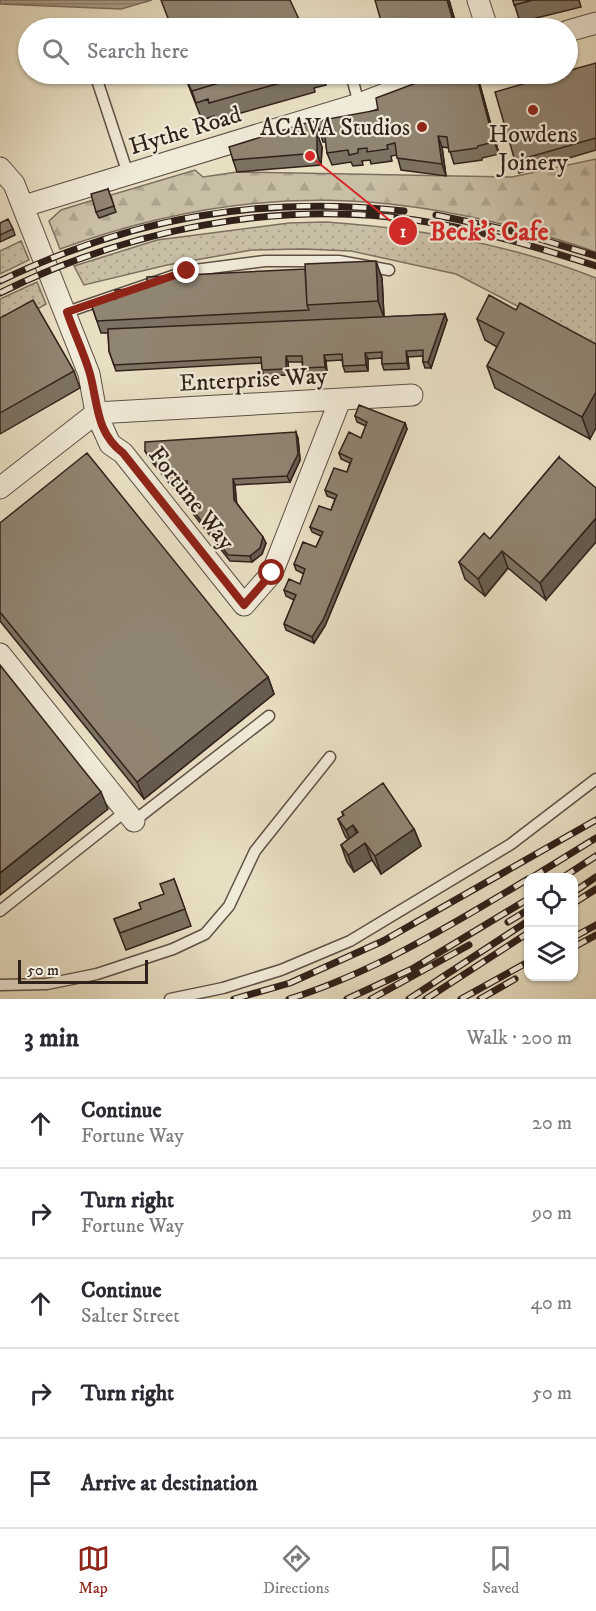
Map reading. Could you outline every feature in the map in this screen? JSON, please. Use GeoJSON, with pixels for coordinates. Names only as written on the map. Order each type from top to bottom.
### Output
{"type":"FeatureCollection","features":[{"type":"Feature","properties":{"kind":"street"},"geometry":{"type":"LineString","coordinates":[[478,0],[484,18]]}},
{"type":"Feature","properties":{"kind":"street"},"geometry":{"type":"LineString","coordinates":[[578,28],[596,23]]}},
{"type":"Feature","properties":{"kind":"street","name":"Hythe Road"},"geometry":{"type":"LineString","coordinates":[[24,206],[359,104],[411,84]]}},
{"type":"Feature","properties":{"kind":"street"},"geometry":{"type":"LineString","coordinates":[[0,168],[14,184],[67,312],[90,374],[96,413],[0,488]]}},
{"type":"Feature","properties":{"kind":"street","name":"Enterprise Way"},"geometry":{"type":"LineString","coordinates":[[96,413],[412,395]]}},
{"type":"Feature","properties":{"kind":"street","name":"Fortune Way"},"geometry":{"type":"LineString","coordinates":[[96,413],[110,444],[123,453],[244,605],[272,573],[340,400]]}},
{"type":"Feature","properties":{"kind":"street"},"geometry":{"type":"LineString","coordinates":[[0,654],[130,816]]}},
{"type":"Feature","properties":{"kind":"lane"},"geometry":{"type":"LineString","coordinates":[[99,84],[128,174]]}},
{"type":"Feature","properties":{"kind":"lane"},"geometry":{"type":"LineString","coordinates":[[354,84],[359,104]]}},
{"type":"Feature","properties":{"kind":"lane"},"geometry":{"type":"LineString","coordinates":[[67,312],[187,271],[286,261],[339,261],[389,270]]}},
{"type":"Feature","properties":{"kind":"lane"},"geometry":{"type":"LineString","coordinates":[[0,911],[269,716]]}},
{"type":"Feature","properties":{"kind":"lane"},"geometry":{"type":"LineString","coordinates":[[0,985],[47,984],[97,974],[173,949],[205,934],[229,906],[255,851],[330,756]]}},
{"type":"Feature","properties":{"kind":"lane"},"geometry":{"type":"LineString","coordinates":[[170,999],[223,988],[281,970],[350,941],[511,844],[596,780]]}},
{"type":"Feature","properties":{"kind":"green space"},"geometry":{"type":"Polygon","coordinates":[[[596,159],[596,252],[526,230],[459,214],[393,204],[328,200],[263,202],[197,211],[130,227],[60,249],[49,221],[61,210],[93,200],[115,212],[111,195],[195,170],[203,177],[237,172],[512,177],[596,159]]]}},
{"type":"Feature","properties":{"kind":"green space"},"geometry":{"type":"Polygon","coordinates":[[[326,222],[429,233],[497,247],[596,278],[596,347],[456,274],[351,251],[252,250],[167,265],[84,285],[74,266],[157,240],[289,223],[326,222]]]}},
{"type":"Feature","properties":{"kind":"green space"},"geometry":{"type":"Polygon","coordinates":[[[21,241],[29,260],[0,274],[0,251],[21,241]]]}},
{"type":"Feature","properties":{"kind":"green space"},"geometry":{"type":"Polygon","coordinates":[[[37,282],[46,304],[0,331],[0,299],[37,282]]]}},
{"type":"Feature","properties":{"kind":"shaded area"},"geometry":{"type":"Polygon","coordinates":[[[0,0],[152,0],[121,9],[0,4],[0,0]]]}},
{"type":"Feature","properties":{"kind":"building"},"geometry":{"type":"Polygon","coordinates":[[[161,0],[290,0],[298,18],[168,18],[161,0]]]}},
{"type":"Feature","properties":{"kind":"building"},"geometry":{"type":"Polygon","coordinates":[[[375,0],[447,0],[452,18],[380,18],[375,0]]]}},
{"type":"Feature","properties":{"kind":"building"},"geometry":{"type":"Polygon","coordinates":[[[513,0],[533,0],[514,5],[513,0]]]}},
{"type":"Feature","properties":{"kind":"building"},"geometry":{"type":"Polygon","coordinates":[[[596,63],[596,138],[515,161],[495,92],[523,84],[578,84],[578,68],[596,63]]]}},
{"type":"Feature","properties":{"kind":"building"},"geometry":{"type":"Polygon","coordinates":[[[188,84],[215,84],[192,91],[193,94],[188,84]]]}},
{"type":"Feature","properties":{"kind":"building"},"geometry":{"type":"Polygon","coordinates":[[[215,84],[277,84],[209,103],[208,99],[196,103],[192,91],[215,84]]]}},
{"type":"Feature","properties":{"kind":"building","name":"ACAVA Studios"},"geometry":{"type":"Polygon","coordinates":[[[413,84],[479,84],[494,142],[477,148],[449,152],[447,137],[438,136],[442,164],[397,158],[395,143],[387,145],[388,149],[367,152],[367,148],[358,149],[358,153],[349,155],[348,150],[327,153],[324,130],[319,130],[317,121],[378,110],[376,98],[413,84]]]}},
{"type":"Feature","properties":{"kind":"building"},"geometry":{"type":"Polygon","coordinates":[[[313,121],[317,135],[317,153],[233,160],[229,147],[313,121]]]}},
{"type":"Feature","properties":{"kind":"building"},"geometry":{"type":"Polygon","coordinates":[[[108,189],[114,206],[96,212],[91,194],[108,189]]]}},
{"type":"Feature","properties":{"kind":"building"},"geometry":{"type":"Polygon","coordinates":[[[8,219],[13,229],[0,235],[0,223],[8,219]]]}},
{"type":"Feature","properties":{"kind":"building"},"geometry":{"type":"Polygon","coordinates":[[[376,261],[378,301],[307,305],[305,264],[376,261]]]}},
{"type":"Feature","properties":{"kind":"building"},"geometry":{"type":"Polygon","coordinates":[[[305,269],[309,310],[97,321],[90,301],[116,299],[115,290],[147,288],[147,277],[305,269]]]}},
{"type":"Feature","properties":{"kind":"building"},"geometry":{"type":"Polygon","coordinates":[[[489,295],[516,310],[520,303],[596,344],[596,392],[582,417],[487,366],[504,333],[477,319],[489,295]]]}},
{"type":"Feature","properties":{"kind":"building"},"geometry":{"type":"Polygon","coordinates":[[[33,300],[74,371],[0,413],[0,318],[33,300]]]}},
{"type":"Feature","properties":{"kind":"building"},"geometry":{"type":"Polygon","coordinates":[[[445,314],[428,362],[423,362],[423,350],[406,351],[407,363],[382,364],[382,352],[365,353],[366,365],[343,366],[342,354],[324,355],[325,367],[303,368],[302,356],[286,356],[286,369],[262,370],[261,357],[114,365],[109,351],[108,329],[445,314]]]}},
{"type":"Feature","properties":{"kind":"building"},"geometry":{"type":"Polygon","coordinates":[[[359,405],[405,423],[323,620],[312,637],[284,624],[296,595],[284,590],[289,579],[300,584],[305,569],[294,564],[303,542],[316,547],[323,532],[310,527],[319,506],[331,510],[337,495],[325,490],[334,468],[347,472],[352,459],[339,453],[349,432],[361,438],[367,422],[355,416],[359,405]]]}},
{"type":"Feature","properties":{"kind":"building"},"geometry":{"type":"Polygon","coordinates":[[[296,432],[298,454],[287,476],[233,479],[234,500],[263,537],[260,548],[250,556],[228,555],[188,504],[187,481],[171,482],[145,451],[145,442],[296,432]]]}},
{"type":"Feature","properties":{"kind":"building"},"geometry":{"type":"Polygon","coordinates":[[[87,453],[268,677],[137,782],[0,612],[0,523],[87,453]]]}},
{"type":"Feature","properties":{"kind":"building"},"geometry":{"type":"Polygon","coordinates":[[[559,457],[596,488],[596,518],[540,583],[502,551],[478,579],[459,562],[484,533],[490,539],[559,457]]]}},
{"type":"Feature","properties":{"kind":"building"},"geometry":{"type":"Polygon","coordinates":[[[0,665],[101,792],[0,873],[0,665]]]}},
{"type":"Feature","properties":{"kind":"building"},"geometry":{"type":"Polygon","coordinates":[[[383,783],[414,829],[375,856],[365,843],[348,855],[341,845],[358,832],[353,825],[346,830],[338,819],[344,815],[342,812],[383,783]]]}},
{"type":"Feature","properties":{"kind":"building"},"geometry":{"type":"Polygon","coordinates":[[[174,879],[185,909],[120,933],[114,919],[141,909],[139,903],[164,894],[160,884],[174,879]]]}},
{"type":"Feature","properties":{"kind":"railway"},"geometry":{"type":"LineString","coordinates":[[0,281],[49,259],[98,241],[197,216],[298,206],[404,211]]}},
{"type":"Feature","properties":{"kind":"railway"},"geometry":{"type":"LineString","coordinates":[[0,293],[99,252],[150,237],[202,225],[309,214],[362,215],[415,220],[461,228],[507,239],[596,266]]}},
{"type":"Feature","properties":{"kind":"railway"},"geometry":{"type":"LineString","coordinates":[[436,215],[517,232],[596,256]]}},
{"type":"Feature","properties":{"kind":"railway"},"geometry":{"type":"LineString","coordinates":[[234,999],[290,983],[383,941],[596,820]]}},
{"type":"Feature","properties":{"kind":"railway"},"geometry":{"type":"LineString","coordinates":[[539,873],[596,838]]}},
{"type":"Feature","properties":{"kind":"railway"},"geometry":{"type":"LineString","coordinates":[[570,873],[596,856]]}},
{"type":"Feature","properties":{"kind":"railway"},"geometry":{"type":"LineString","coordinates":[[578,889],[596,877]]}},
{"type":"Feature","properties":{"kind":"railway"},"geometry":{"type":"LineString","coordinates":[[289,999],[352,975],[412,946],[524,881]]}},
{"type":"Feature","properties":{"kind":"railway"},"geometry":{"type":"LineString","coordinates":[[578,900],[596,889]]}},
{"type":"Feature","properties":{"kind":"railway"},"geometry":{"type":"LineString","coordinates":[[347,999],[412,969],[524,901]]}},
{"type":"Feature","properties":{"kind":"railway"},"geometry":{"type":"LineString","coordinates":[[508,922],[524,912]]}},
{"type":"Feature","properties":{"kind":"railway"},"geometry":{"type":"LineString","coordinates":[[409,999],[524,924]]}},
{"type":"Feature","properties":{"kind":"railway"},"geometry":{"type":"LineString","coordinates":[[578,935],[596,925]]}},
{"type":"Feature","properties":{"kind":"railway"},"geometry":{"type":"LineString","coordinates":[[578,945],[596,935]]}},
{"type":"Feature","properties":{"kind":"railway"},"geometry":{"type":"LineString","coordinates":[[426,999],[524,936]]}},
{"type":"Feature","properties":{"kind":"railway"},"geometry":{"type":"LineString","coordinates":[[371,999],[469,945]]}},
{"type":"Feature","properties":{"kind":"railway"},"geometry":{"type":"LineString","coordinates":[[461,999],[524,964]]}},
{"type":"Feature","properties":{"kind":"railway"},"geometry":{"type":"LineString","coordinates":[[480,999],[515,979]]}},
{"type":"Feature","properties":{"kind":"place","name":"Howdens Joinery"},"geometry":{"type":"Point","coordinates":[533,110]}},
{"type":"Feature","properties":{"kind":"place","name":"ACAVA Studios"},"geometry":{"type":"Point","coordinates":[422,127]}},
{"type":"Feature","properties":{"kind":"place","name":"Beck's Cafe"},"geometry":{"type":"Point","coordinates":[310,156]}},
{"type":"Feature","properties":{"kind":"route"},"geometry":{"type":"LineString","coordinates":[[187,271],[67,312],[90,374],[96,413],[110,444],[123,453],[244,605],[272,573]]}}]}
